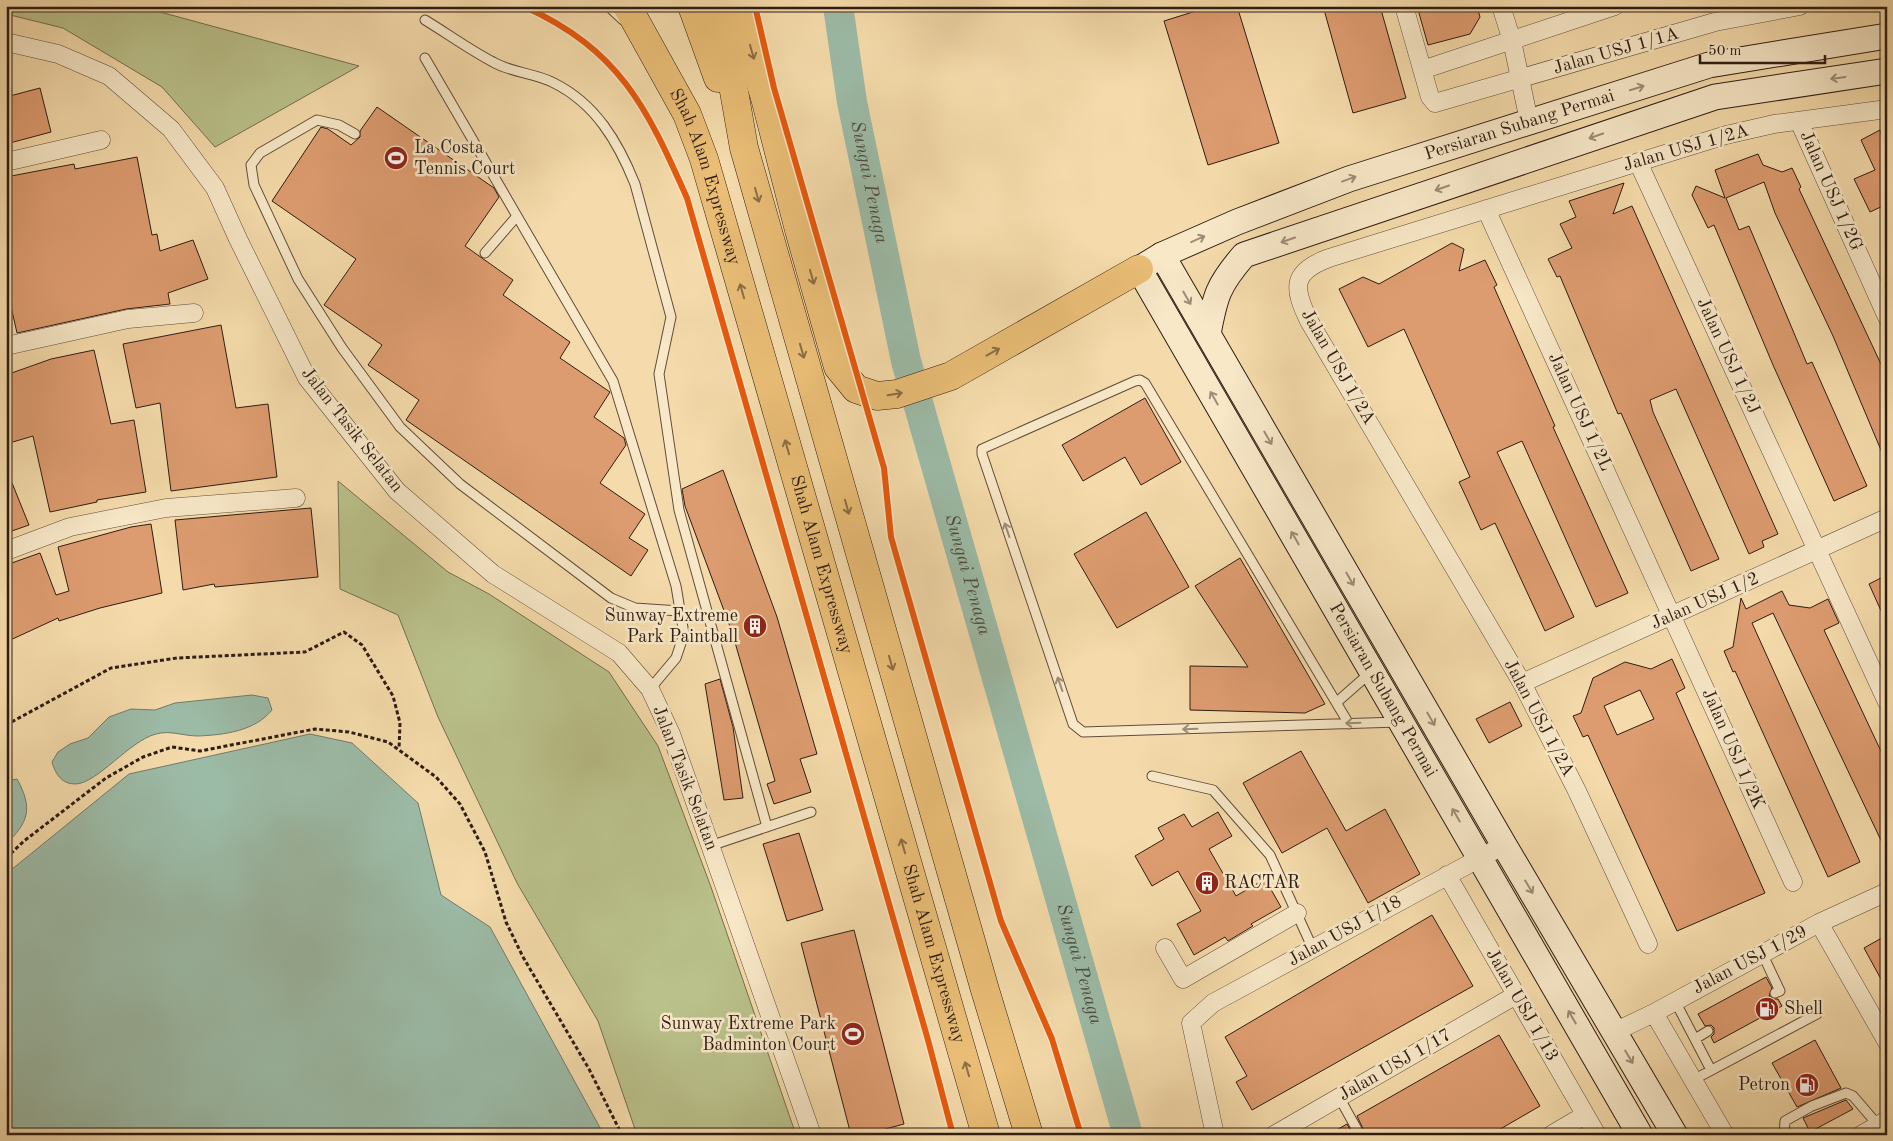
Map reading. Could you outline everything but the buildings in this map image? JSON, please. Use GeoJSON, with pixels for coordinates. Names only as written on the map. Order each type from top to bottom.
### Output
{"type":"FeatureCollection","features":[{"type":"Feature","properties":{"kind":"highway","name":"Shah Alam Expressway"},"geometry":{"type":"LineString","coordinates":[[628,6],[687,114],[704,159],[986,1135]]}},
{"type":"Feature","properties":{"kind":"highway"},"geometry":{"type":"LineString","coordinates":[[646,6],[687,114]]}},
{"type":"Feature","properties":{"kind":"highway"},"geometry":{"type":"LineString","coordinates":[[692,6],[744,148],[985,990],[1029,1135]]}},
{"type":"Feature","properties":{"kind":"highway"},"geometry":{"type":"LineString","coordinates":[[719,6],[744,148]]}},
{"type":"Feature","properties":{"kind":"highway"},"geometry":{"type":"LineString","coordinates":[[735,6],[749,44],[765,98],[799,230],[838,367],[856,389],[877,396],[897,394],[951,376],[1139,269]]}},
{"type":"Feature","properties":{"kind":"highway"},"geometry":{"type":"LineString","coordinates":[[985,990],[1043,1135]]}},
{"type":"Feature","properties":{"kind":"main road","name":"Persiaran Subang Permai"},"geometry":{"type":"LineString","coordinates":[[1640,1135],[1139,269],[1162,255],[1237,222],[1349,179],[1709,65],[1887,36]]}},
{"type":"Feature","properties":{"kind":"main road","name":"Persiaran Subang Permai"},"geometry":{"type":"LineString","coordinates":[[1208,334],[1215,297],[1224,278],[1244,255],[1715,97],[1881,69]]}},
{"type":"Feature","properties":{"kind":"main road","name":"Persiaran Subang Permai"},"geometry":{"type":"LineString","coordinates":[[1162,255],[1504,845],[1675,1135]]}},
{"type":"Feature","properties":{"kind":"street"},"geometry":{"type":"LineString","coordinates":[[1404,6],[1422,70],[1606,8]]}},
{"type":"Feature","properties":{"kind":"street"},"geometry":{"type":"LineString","coordinates":[[1501,6],[1512,41],[1530,121]]}},
{"type":"Feature","properties":{"kind":"street","name":"Jalan USJ 1/1A"},"geometry":{"type":"LineString","coordinates":[[1422,70],[1430,97],[1435,104],[1716,22],[1800,6]]}},
{"type":"Feature","properties":{"kind":"street","name":"Jalan Tasik Selatan"},"geometry":{"type":"LineString","coordinates":[[6,42],[58,54],[109,76],[171,129],[215,188],[238,239],[307,378],[397,491],[493,574],[619,653],[650,689],[671,734],[812,1135]]}},
{"type":"Feature","properties":{"kind":"street","name":"Jalan USJ 1/2A"},"geometry":{"type":"LineString","coordinates":[[1648,944],[1577,791],[1522,683],[1309,321],[1298,298],[1298,284],[1303,273],[1314,264],[1726,135],[1799,121],[1887,109]]}},
{"type":"Feature","properties":{"kind":"street","name":"Jalan USJ 1/2G"},"geometry":{"type":"LineString","coordinates":[[1799,121],[1887,317]]}},
{"type":"Feature","properties":{"kind":"street"},"geometry":{"type":"LineString","coordinates":[[6,162],[102,140]]}},
{"type":"Feature","properties":{"kind":"street","name":"Jalan USJ 1/2J"},"geometry":{"type":"LineString","coordinates":[[1638,162],[1887,702]]}},
{"type":"Feature","properties":{"kind":"street","name":"Jalan USJ 1/2L"},"geometry":{"type":"LineString","coordinates":[[1486,209],[1673,616]]}},
{"type":"Feature","properties":{"kind":"street"},"geometry":{"type":"LineString","coordinates":[[6,346],[128,319],[194,313]]}},
{"type":"Feature","properties":{"kind":"street"},"geometry":{"type":"LineString","coordinates":[[6,551],[70,527],[166,508],[296,498]]}},
{"type":"Feature","properties":{"kind":"street","name":"Jalan USJ 1/2"},"geometry":{"type":"LineString","coordinates":[[1522,683],[1887,518]]}},
{"type":"Feature","properties":{"kind":"street","name":"Jalan USJ 1/2K"},"geometry":{"type":"LineString","coordinates":[[1673,616],[1794,882]]}},
{"type":"Feature","properties":{"kind":"street","name":"Jalan USJ 1/18"},"geometry":{"type":"LineString","coordinates":[[1215,1135],[1191,1023],[1213,1003],[1504,845]]}},
{"type":"Feature","properties":{"kind":"street","name":"Jalan USJ 1/13"},"geometry":{"type":"LineString","coordinates":[[1448,875],[1597,1135]]}},
{"type":"Feature","properties":{"kind":"street","name":"Jalan USJ 1/29"},"geometry":{"type":"LineString","coordinates":[[1614,1032],[1654,1013],[1819,923],[1887,892]]}},
{"type":"Feature","properties":{"kind":"street"},"geometry":{"type":"LineString","coordinates":[[1165,948],[1183,979],[1297,913]]}},
{"type":"Feature","properties":{"kind":"street"},"geometry":{"type":"LineString","coordinates":[[1819,923],[1887,1042]]}},
{"type":"Feature","properties":{"kind":"street","name":"Jalan USJ 1/17"},"geometry":{"type":"LineString","coordinates":[[1274,1135],[1516,995]]}},
{"type":"Feature","properties":{"kind":"street"},"geometry":{"type":"LineString","coordinates":[[1654,1013],[1725,1135]]}},
{"type":"Feature","properties":{"kind":"street"},"geometry":{"type":"LineString","coordinates":[[1551,1135],[1585,1115]]}},
{"type":"Feature","properties":{"kind":"street"},"geometry":{"type":"LineString","coordinates":[[1861,1135],[1882,1122]]}},
{"type":"Feature","properties":{"kind":"lane"},"geometry":{"type":"LineString","coordinates":[[608,6],[649,43]]}},
{"type":"Feature","properties":{"kind":"lane"},"geometry":{"type":"LineString","coordinates":[[425,20],[493,62],[510,70],[553,82],[583,103],[603,122],[632,177],[670,317],[659,374],[679,510],[767,827]]}},
{"type":"Feature","properties":{"kind":"lane"},"geometry":{"type":"LineString","coordinates":[[425,58],[613,381],[676,586],[684,634],[676,658],[650,689]]}},
{"type":"Feature","properties":{"kind":"lane"},"geometry":{"type":"LineString","coordinates":[[355,134],[339,125],[317,120],[260,152],[251,165],[254,185],[298,279],[342,348],[400,427],[460,484],[611,598],[635,608],[680,611]]}},
{"type":"Feature","properties":{"kind":"lane"},"geometry":{"type":"LineString","coordinates":[[485,253],[517,216]]}},
{"type":"Feature","properties":{"kind":"lane"},"geometry":{"type":"LineString","coordinates":[[1349,724],[1145,383],[1135,381],[982,449],[982,454],[1073,724],[1078,729],[1083,732],[1349,724],[1401,722]]}},
{"type":"Feature","properties":{"kind":"lane"},"geometry":{"type":"LineString","coordinates":[[1336,702],[1372,671]]}},
{"type":"Feature","properties":{"kind":"lane"},"geometry":{"type":"LineString","coordinates":[[1152,776],[1213,790],[1270,855],[1313,949]]}},
{"type":"Feature","properties":{"kind":"lane"},"geometry":{"type":"LineString","coordinates":[[710,846],[811,812]]}},
{"type":"Feature","properties":{"kind":"lane"},"geometry":{"type":"LineString","coordinates":[[1762,953],[1780,991],[1775,993]]}},
{"type":"Feature","properties":{"kind":"lane"},"geometry":{"type":"LineString","coordinates":[[1675,1001],[1711,1070]]}},
{"type":"Feature","properties":{"kind":"lane"},"geometry":{"type":"LineString","coordinates":[[1693,1080],[1817,1014]]}},
{"type":"Feature","properties":{"kind":"lane"},"geometry":{"type":"LineString","coordinates":[[1695,1039],[1708,1031]]}},
{"type":"Feature","properties":{"kind":"lane"},"geometry":{"type":"LineString","coordinates":[[1784,1135],[1785,1121],[1812,1106],[1846,1094],[1853,1096],[1882,1122]]}},
{"type":"Feature","properties":{"kind":"lane"},"geometry":{"type":"LineString","coordinates":[[1339,1097],[1360,1135]]}},
{"type":"Feature","properties":{"kind":"path"},"geometry":{"type":"LineString","coordinates":[[6,725],[111,668],[177,658],[305,652],[344,632],[362,645],[393,696],[400,723],[399,749]]}},
{"type":"Feature","properties":{"kind":"path"},"geometry":{"type":"LineString","coordinates":[[6,858],[24,841],[106,778],[143,757],[172,747],[200,751],[315,730],[348,732],[388,742],[436,776],[460,804],[485,852],[506,922],[523,957],[589,1069],[622,1135]]}},
{"type":"Feature","properties":{"kind":"green space"},"geometry":{"type":"Polygon","coordinates":[[[6,6],[138,6],[359,66],[215,147],[162,87],[63,28],[6,14],[6,6]]]}},
{"type":"Feature","properties":{"kind":"green space"},"geometry":{"type":"Polygon","coordinates":[[[338,481],[448,572],[489,594],[609,672],[658,746],[711,887],[796,1135],[637,1135],[598,1021],[517,883],[438,717],[398,615],[340,589],[338,481]]]}},
{"type":"Feature","properties":{"kind":"shaded area"},"geometry":{"type":"Polygon","coordinates":[[[252,695],[268,698],[272,710],[257,723],[248,727],[228,733],[208,735],[156,734],[135,745],[93,777],[75,784],[62,780],[53,766],[52,762],[58,752],[70,744],[88,738],[109,717],[131,709],[155,710],[175,703],[252,695]]]}},
{"type":"Feature","properties":{"kind":"shaded area"},"geometry":{"type":"Polygon","coordinates":[[[310,734],[352,743],[418,803],[441,895],[490,927],[604,1135],[6,1135],[6,885],[11,870],[129,774],[310,734]]]}},
{"type":"Feature","properties":{"kind":"shaded area"},"geometry":{"type":"Polygon","coordinates":[[[17,779],[25,798],[26,814],[20,829],[6,844],[6,781],[17,779]]]}},
{"type":"Feature","properties":{"kind":"waterway","name":"Sungai Penaga"},"geometry":{"type":"LineString","coordinates":[[838,6],[852,102],[906,361],[1128,1135]]}},
{"type":"Feature","properties":{"kind":"cycle path"},"geometry":{"type":"LineString","coordinates":[[523,6],[556,23],[584,42],[607,62],[626,84],[643,108],[658,135],[687,198],[928,1040],[953,1135]]}},
{"type":"Feature","properties":{"kind":"cycle path"},"geometry":{"type":"LineString","coordinates":[[755,6],[774,88],[884,468],[891,537],[1001,921],[1052,1039],[1081,1135]]}},
{"type":"Feature","properties":{"kind":"place","name":"La Costa Tennis Court"},"geometry":{"type":"Point","coordinates":[396,158]}},
{"type":"Feature","properties":{"kind":"place","name":"Sunway Extreme Park Paintball"},"geometry":{"type":"Point","coordinates":[755,626]}},
{"type":"Feature","properties":{"kind":"place","name":"RACTAR"},"geometry":{"type":"Point","coordinates":[1207,883]}},
{"type":"Feature","properties":{"kind":"place","name":"Shell"},"geometry":{"type":"Point","coordinates":[1767,1009]}},
{"type":"Feature","properties":{"kind":"place","name":"Sunway Extreme Park Badminton Court"},"geometry":{"type":"Point","coordinates":[853,1034]}},
{"type":"Feature","properties":{"kind":"place","name":"Petron"},"geometry":{"type":"Point","coordinates":[1807,1085]}}]}
